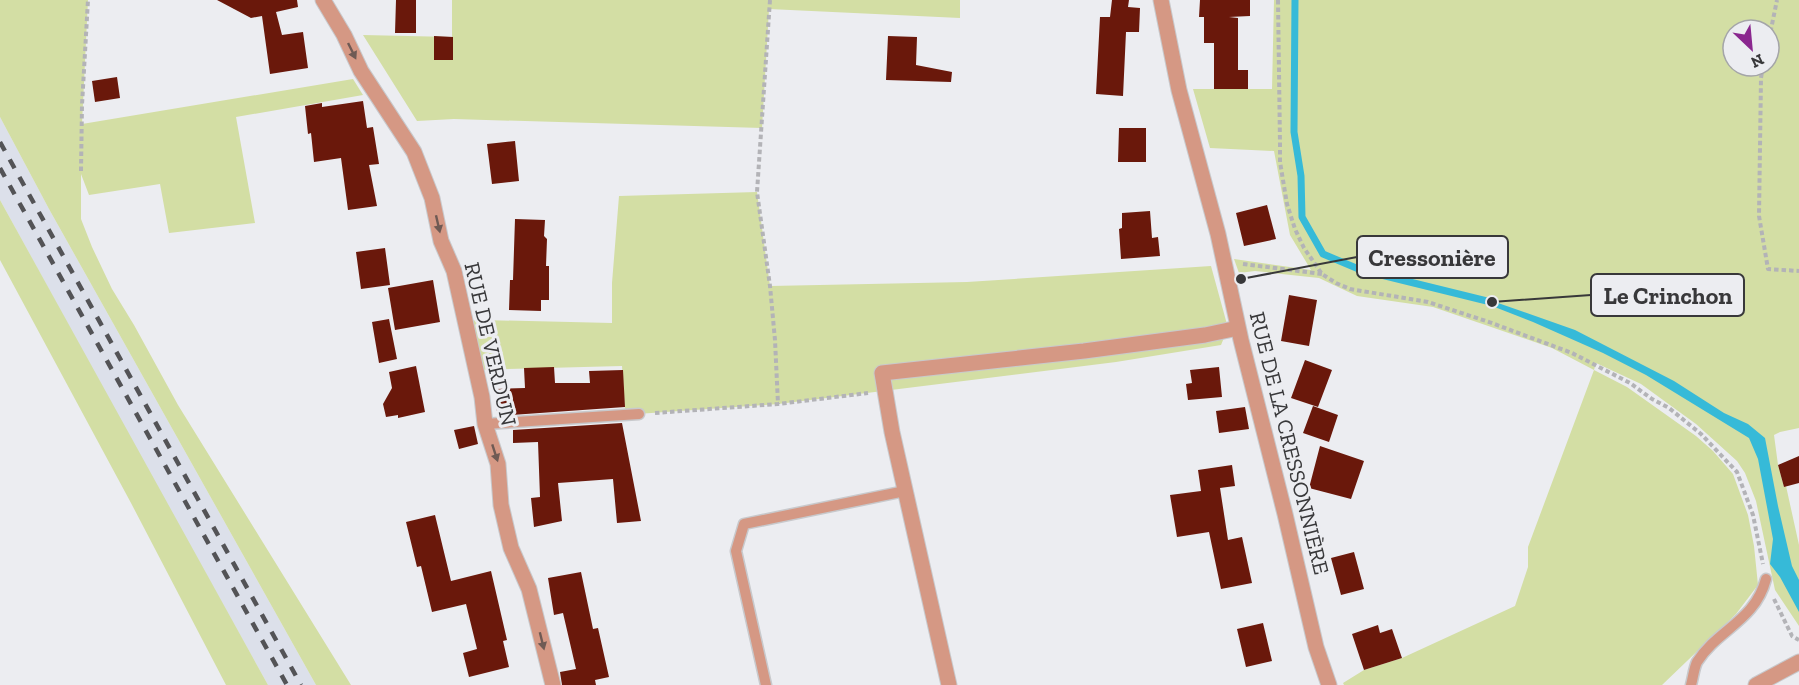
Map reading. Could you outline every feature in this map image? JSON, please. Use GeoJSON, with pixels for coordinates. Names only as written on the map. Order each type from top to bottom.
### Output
{"type":"FeatureCollection","features":[{"type":"Feature","properties":{"kind":"street","name":"RUE DE VERDUN"},"geometry":{"type":"LineString","coordinates":[[323,0],[344,35],[361,71],[414,152],[432,198],[441,241],[454,271],[482,397],[485,424],[498,464],[501,505],[511,548],[529,589],[553,685]]}},
{"type":"Feature","properties":{"kind":"street","name":"RUE DE LA CRESSONNIÈRE"},"geometry":{"type":"LineString","coordinates":[[1161,0],[1179,90],[1218,234],[1238,328],[1316,647],[1329,685]]}},
{"type":"Feature","properties":{"kind":"street"},"geometry":{"type":"LineString","coordinates":[[949,685],[892,432],[882,373],[1095,350],[1205,335],[1238,328]]}},
{"type":"Feature","properties":{"kind":"street"},"geometry":{"type":"LineString","coordinates":[[1756,685],[1799,662]]}},
{"type":"Feature","properties":{"kind":"lane"},"geometry":{"type":"LineString","coordinates":[[485,424],[639,414]]}},
{"type":"Feature","properties":{"kind":"lane"},"geometry":{"type":"LineString","coordinates":[[766,685],[736,551],[744,524],[905,491]]}},
{"type":"Feature","properties":{"kind":"lane"},"geometry":{"type":"LineString","coordinates":[[1691,685],[1696,663],[1718,638],[1745,617],[1763,592],[1766,579]]}},
{"type":"Feature","properties":{"kind":"path"},"geometry":{"type":"LineString","coordinates":[[81,171],[88,0]]}},
{"type":"Feature","properties":{"kind":"path"},"geometry":{"type":"LineString","coordinates":[[770,0],[757,192],[770,286],[778,404]]}},
{"type":"Feature","properties":{"kind":"path"},"geometry":{"type":"LineString","coordinates":[[1278,0],[1278,103],[1282,173],[1287,204],[1295,230],[1322,274],[1350,289],[1428,302],[1549,344],[1630,383],[1669,408],[1701,434],[1737,472],[1753,515],[1766,579],[1778,610],[1792,636],[1799,640]]}},
{"type":"Feature","properties":{"kind":"path"},"geometry":{"type":"LineString","coordinates":[[1774,18],[1778,0]]}},
{"type":"Feature","properties":{"kind":"path"},"geometry":{"type":"LineString","coordinates":[[1761,78],[1759,216],[1768,269],[1799,271]]}},
{"type":"Feature","properties":{"kind":"path"},"geometry":{"type":"LineString","coordinates":[[1226,270],[1235,263],[1322,274]]}},
{"type":"Feature","properties":{"kind":"shaded area"},"geometry":{"type":"Polygon","coordinates":[[[0,117],[49,209],[316,685],[268,685],[148,470],[0,200],[0,117]]]}},
{"type":"Feature","properties":{"kind":"green space"},"geometry":{"type":"Polygon","coordinates":[[[0,0],[88,0],[82,124],[353,79],[363,95],[236,117],[255,223],[169,233],[160,184],[89,195],[81,174],[81,219],[112,289],[178,405],[351,685],[316,685],[49,209],[0,117],[0,0]]]}},
{"type":"Feature","properties":{"kind":"green space"},"geometry":{"type":"Polygon","coordinates":[[[452,0],[960,0],[960,18],[769,9],[762,128],[454,119],[417,121],[363,35],[452,37],[452,0]]]}},
{"type":"Feature","properties":{"kind":"green space"},"geometry":{"type":"Polygon","coordinates":[[[1274,0],[1799,0],[1799,428],[1774,435],[1778,465],[1784,487],[1786,486],[1799,545],[1799,626],[1775,590],[1756,501],[1745,473],[1737,461],[1696,424],[1641,384],[1596,363],[1594,370],[1552,348],[1433,307],[1357,296],[1319,278],[1255,271],[1239,273],[1234,259],[1311,270],[1290,235],[1274,151],[1210,148],[1193,89],[1272,89],[1274,0]]]}},
{"type":"Feature","properties":{"kind":"green space"},"geometry":{"type":"Polygon","coordinates":[[[757,192],[770,286],[967,282],[1211,266],[1228,328],[1221,345],[1116,362],[778,404],[623,415],[625,410],[622,366],[476,370],[464,321],[612,323],[612,283],[619,196],[757,192]]]}},
{"type":"Feature","properties":{"kind":"green space"},"geometry":{"type":"Polygon","coordinates":[[[0,200],[268,685],[226,685],[0,260],[0,200]]]}},
{"type":"Feature","properties":{"kind":"green space"},"geometry":{"type":"Polygon","coordinates":[[[1594,370],[1627,387],[1696,436],[1733,474],[1748,515],[1758,585],[1736,614],[1662,685],[1344,685],[1343,683],[1364,670],[1402,658],[1515,606],[1528,567],[1528,547],[1594,370]]]}},
{"type":"Feature","properties":{"kind":"water"},"geometry":{"type":"Polygon","coordinates":[[[1478,296],[1575,330],[1674,381],[1724,413],[1748,424],[1765,438],[1792,566],[1799,580],[1799,612],[1780,577],[1770,564],[1773,539],[1758,459],[1749,438],[1646,375],[1603,353],[1487,304],[1478,296]]]}},
{"type":"Feature","properties":{"kind":"building"},"geometry":{"type":"Polygon","coordinates":[[[217,0],[297,0],[298,7],[276,12],[282,35],[303,32],[308,68],[270,74],[262,16],[251,18],[217,0]]]}},
{"type":"Feature","properties":{"kind":"building"},"geometry":{"type":"Polygon","coordinates":[[[396,0],[416,0],[416,33],[395,33],[396,0]]]}},
{"type":"Feature","properties":{"kind":"building"},"geometry":{"type":"Polygon","coordinates":[[[1112,0],[1129,0],[1128,7],[1140,8],[1139,32],[1126,32],[1123,96],[1096,94],[1100,17],[1110,17],[1112,0]]]}},
{"type":"Feature","properties":{"kind":"building"},"geometry":{"type":"Polygon","coordinates":[[[1200,0],[1250,0],[1250,16],[1229,17],[1238,18],[1238,70],[1248,70],[1248,89],[1214,89],[1214,43],[1204,43],[1204,17],[1199,17],[1200,0]]]}},
{"type":"Feature","properties":{"kind":"building"},"geometry":{"type":"Polygon","coordinates":[[[434,36],[453,37],[453,60],[434,60],[434,36]]]}},
{"type":"Feature","properties":{"kind":"building"},"geometry":{"type":"Polygon","coordinates":[[[888,36],[917,37],[916,65],[952,72],[951,82],[886,80],[888,36]]]}},
{"type":"Feature","properties":{"kind":"building"},"geometry":{"type":"Polygon","coordinates":[[[117,77],[120,98],[95,102],[92,81],[117,77]]]}},
{"type":"Feature","properties":{"kind":"building"},"geometry":{"type":"Polygon","coordinates":[[[363,101],[367,128],[373,127],[379,164],[369,165],[377,206],[348,210],[341,158],[314,162],[305,106],[322,103],[322,107],[363,101]]]}},
{"type":"Feature","properties":{"kind":"building"},"geometry":{"type":"Polygon","coordinates":[[[1119,128],[1146,128],[1146,162],[1118,162],[1119,128]]]}},
{"type":"Feature","properties":{"kind":"building"},"geometry":{"type":"Polygon","coordinates":[[[515,141],[519,181],[492,184],[487,144],[515,141]]]}},
{"type":"Feature","properties":{"kind":"building"},"geometry":{"type":"Polygon","coordinates":[[[1267,205],[1276,239],[1244,246],[1236,213],[1267,205]]]}},
{"type":"Feature","properties":{"kind":"building"},"geometry":{"type":"Polygon","coordinates":[[[1150,211],[1152,238],[1158,237],[1160,256],[1121,259],[1119,229],[1122,228],[1122,213],[1150,211]]]}},
{"type":"Feature","properties":{"kind":"building"},"geometry":{"type":"Polygon","coordinates":[[[515,219],[545,220],[549,300],[541,300],[541,311],[509,310],[510,280],[513,280],[515,219]]]}},
{"type":"Feature","properties":{"kind":"building"},"geometry":{"type":"Polygon","coordinates":[[[385,248],[390,285],[361,289],[356,252],[385,248]]]}},
{"type":"Feature","properties":{"kind":"building"},"geometry":{"type":"Polygon","coordinates":[[[433,280],[440,322],[395,330],[388,288],[433,280]]]}},
{"type":"Feature","properties":{"kind":"building"},"geometry":{"type":"Polygon","coordinates":[[[1289,295],[1317,300],[1309,346],[1281,341],[1289,295]]]}},
{"type":"Feature","properties":{"kind":"building"},"geometry":{"type":"Polygon","coordinates":[[[389,319],[397,359],[379,363],[372,322],[389,319]]]}},
{"type":"Feature","properties":{"kind":"building"},"geometry":{"type":"Polygon","coordinates":[[[1305,360],[1332,370],[1318,407],[1291,398],[1305,360]]]}},
{"type":"Feature","properties":{"kind":"building"},"geometry":{"type":"Polygon","coordinates":[[[416,366],[425,412],[398,418],[398,415],[386,417],[383,404],[392,388],[389,372],[416,366]]]}},
{"type":"Feature","properties":{"kind":"building"},"geometry":{"type":"Polygon","coordinates":[[[554,367],[555,383],[590,383],[589,371],[623,370],[625,407],[497,416],[496,389],[525,388],[524,368],[554,367]]]}},
{"type":"Feature","properties":{"kind":"building"},"geometry":{"type":"Polygon","coordinates":[[[1219,367],[1222,397],[1188,400],[1186,384],[1192,383],[1190,370],[1219,367]]]}},
{"type":"Feature","properties":{"kind":"building"},"geometry":{"type":"Polygon","coordinates":[[[1313,406],[1338,415],[1329,442],[1303,433],[1313,406]]]}},
{"type":"Feature","properties":{"kind":"building"},"geometry":{"type":"Polygon","coordinates":[[[1245,407],[1249,429],[1219,433],[1216,411],[1245,407]]]}},
{"type":"Feature","properties":{"kind":"building"},"geometry":{"type":"Polygon","coordinates":[[[622,423],[641,521],[617,523],[613,479],[558,483],[562,521],[534,527],[531,498],[540,497],[538,442],[513,443],[513,430],[622,423]]]}},
{"type":"Feature","properties":{"kind":"building"},"geometry":{"type":"Polygon","coordinates":[[[474,426],[478,444],[459,449],[454,430],[474,426]]]}},
{"type":"Feature","properties":{"kind":"building"},"geometry":{"type":"Polygon","coordinates":[[[1320,446],[1364,461],[1351,499],[1309,488],[1320,446]]]}},
{"type":"Feature","properties":{"kind":"building"},"geometry":{"type":"Polygon","coordinates":[[[1799,456],[1799,483],[1784,487],[1778,465],[1799,456]]]}},
{"type":"Feature","properties":{"kind":"building"},"geometry":{"type":"Polygon","coordinates":[[[1232,465],[1235,486],[1220,488],[1228,540],[1242,537],[1252,583],[1221,589],[1209,532],[1177,537],[1170,495],[1201,491],[1198,470],[1232,465]]]}},
{"type":"Feature","properties":{"kind":"building"},"geometry":{"type":"Polygon","coordinates":[[[435,515],[451,581],[491,571],[507,640],[503,641],[509,667],[469,677],[463,653],[477,649],[466,604],[432,612],[421,566],[417,567],[406,522],[435,515]]]}},
{"type":"Feature","properties":{"kind":"building"},"geometry":{"type":"Polygon","coordinates":[[[1354,552],[1364,589],[1341,595],[1331,558],[1354,552]]]}},
{"type":"Feature","properties":{"kind":"building"},"geometry":{"type":"Polygon","coordinates":[[[581,572],[593,629],[598,628],[609,677],[595,680],[596,685],[562,685],[560,672],[576,669],[563,613],[554,615],[548,578],[581,572]]]}},
{"type":"Feature","properties":{"kind":"building"},"geometry":{"type":"Polygon","coordinates":[[[1263,623],[1272,661],[1246,667],[1237,629],[1263,623]]]}},
{"type":"Feature","properties":{"kind":"building"},"geometry":{"type":"Polygon","coordinates":[[[1378,625],[1380,633],[1392,629],[1402,658],[1364,670],[1352,634],[1378,625]]]}},
{"type":"Feature","properties":{"kind":"waterway"},"geometry":{"type":"LineString","coordinates":[[1295,0],[1294,132],[1301,176],[1302,217],[1323,254],[1361,270],[1491,302]]}},
{"type":"Feature","properties":{"kind":"railway"},"geometry":{"type":"LineString","coordinates":[[0,142],[301,685]]}},
{"type":"Feature","properties":{"kind":"railway"},"geometry":{"type":"LineString","coordinates":[[0,168],[287,685]]}},
{"type":"Feature","properties":{"kind":"place","name":"Cressonière"},"geometry":{"type":"Point","coordinates":[1241,279]}},
{"type":"Feature","properties":{"kind":"place","name":"Le Crinchon"},"geometry":{"type":"Point","coordinates":[1492,302]}}]}
